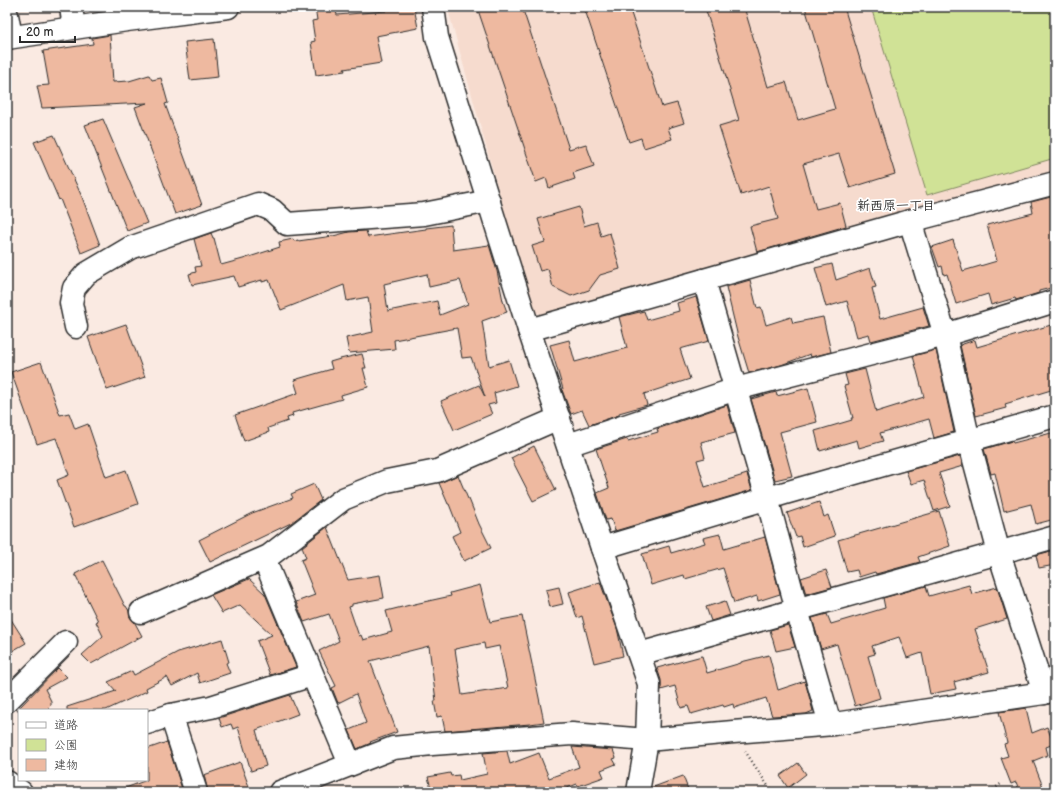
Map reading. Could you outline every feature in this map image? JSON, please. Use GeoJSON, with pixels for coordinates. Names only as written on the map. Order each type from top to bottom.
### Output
{"type":"FeatureCollection","features":[{"type":"Feature","properties":{"kind":"street"},"geometry":{"type":"LineString","coordinates":[[7,15],[9,37],[72,17],[228,7]]}},
{"type":"Feature","properties":{"kind":"street"},"geometry":{"type":"LineString","coordinates":[[433,7],[438,37],[529,330],[649,684],[647,740],[638,792]]}},
{"type":"Feature","properties":{"kind":"street"},"geometry":{"type":"LineString","coordinates":[[529,330],[910,221],[1055,183]]}},
{"type":"Feature","properties":{"kind":"street"},"geometry":{"type":"LineString","coordinates":[[76,326],[71,303],[74,288],[86,274],[130,248],[258,204],[272,210],[287,224],[424,214],[489,201]]}},
{"type":"Feature","properties":{"kind":"street"},"geometry":{"type":"LineString","coordinates":[[280,792],[393,748],[572,734],[647,740],[830,724],[1049,691],[999,553],[969,441],[945,335],[910,221]]}},
{"type":"Feature","properties":{"kind":"street"},"geometry":{"type":"LineString","coordinates":[[704,280],[830,724]]}},
{"type":"Feature","properties":{"kind":"street"},"geometry":{"type":"LineString","coordinates":[[568,445],[736,389],[945,335],[1055,301]]}},
{"type":"Feature","properties":{"kind":"street"},"geometry":{"type":"LineString","coordinates":[[602,548],[767,498],[1055,416]]}},
{"type":"Feature","properties":{"kind":"street"},"geometry":{"type":"LineString","coordinates":[[141,612],[269,556],[343,499],[387,481],[437,471],[559,418]]}},
{"type":"Feature","properties":{"kind":"street"},"geometry":{"type":"LineString","coordinates":[[639,654],[1055,537]]}},
{"type":"Feature","properties":{"kind":"street"},"geometry":{"type":"LineString","coordinates":[[264,558],[350,764]]}},
{"type":"Feature","properties":{"kind":"street"},"geometry":{"type":"LineString","coordinates":[[7,701],[66,642]]}},
{"type":"Feature","properties":{"kind":"street"},"geometry":{"type":"LineString","coordinates":[[148,723],[171,715],[211,707],[312,675]]}},
{"type":"Feature","properties":{"kind":"street"},"geometry":{"type":"LineString","coordinates":[[171,715],[196,792]]}},
{"type":"Feature","properties":{"kind":"street"},"geometry":{"type":"LineString","coordinates":[[7,782],[22,792]]}},
{"type":"Feature","properties":{"kind":"path"},"geometry":{"type":"LineString","coordinates":[[733,732],[772,792]]}},
{"type":"Feature","properties":{"kind":"path"},"geometry":{"type":"LineString","coordinates":[[990,792],[1002,783]]}},
{"type":"Feature","properties":{"kind":"shaded area"},"geometry":{"type":"Polygon","coordinates":[[[451,7],[1055,7],[1055,173],[545,316],[532,311],[449,13],[451,7]]]}},
{"type":"Feature","properties":{"kind":"green space"},"geometry":{"type":"Polygon","coordinates":[[[871,7],[1055,7],[1055,158],[927,195],[871,7]]]}},
{"type":"Feature","properties":{"kind":"building"},"geometry":{"type":"Polygon","coordinates":[[[315,7],[335,7],[337,15],[386,11],[385,7],[414,7],[418,28],[376,36],[381,63],[344,69],[345,71],[316,75],[311,42],[315,41],[312,21],[317,20],[315,7]]]}},
{"type":"Feature","properties":{"kind":"building"},"geometry":{"type":"Polygon","coordinates":[[[477,7],[522,7],[569,149],[586,144],[594,166],[573,173],[575,179],[549,188],[546,178],[536,182],[477,7]]]}},
{"type":"Feature","properties":{"kind":"building"},"geometry":{"type":"Polygon","coordinates":[[[584,7],[629,7],[662,107],[677,103],[684,123],[668,128],[672,139],[644,148],[641,138],[629,142],[584,7]]]}},
{"type":"Feature","properties":{"kind":"building"},"geometry":{"type":"Polygon","coordinates":[[[705,7],[744,7],[768,87],[786,82],[798,120],[835,109],[805,7],[844,7],[895,174],[850,188],[839,154],[803,164],[816,209],[840,203],[846,226],[757,252],[750,226],[778,219],[769,186],[741,195],[719,126],[739,120],[705,7]]]}},
{"type":"Feature","properties":{"kind":"building"},"geometry":{"type":"Polygon","coordinates":[[[110,35],[113,82],[129,81],[149,75],[152,80],[161,78],[168,103],[165,104],[202,205],[175,214],[135,107],[147,103],[42,108],[37,86],[49,85],[43,51],[93,44],[92,38],[110,35]]]}},
{"type":"Feature","properties":{"kind":"building"},"geometry":{"type":"Polygon","coordinates":[[[214,39],[218,77],[190,80],[185,42],[214,39]]]}},
{"type":"Feature","properties":{"kind":"building"},"geometry":{"type":"Polygon","coordinates":[[[103,119],[147,223],[127,231],[85,125],[103,119]]]}},
{"type":"Feature","properties":{"kind":"building"},"geometry":{"type":"Polygon","coordinates":[[[54,135],[82,197],[100,245],[81,253],[60,199],[59,200],[34,142],[54,135]]]}},
{"type":"Feature","properties":{"kind":"building"},"geometry":{"type":"Polygon","coordinates":[[[1051,197],[1055,214],[1055,287],[1039,291],[1039,293],[1016,300],[1015,298],[991,305],[988,294],[956,304],[947,274],[944,275],[942,266],[939,267],[932,247],[953,240],[963,271],[997,261],[987,225],[1033,213],[1031,202],[1051,197]]]}},
{"type":"Feature","properties":{"kind":"building"},"geometry":{"type":"Polygon","coordinates":[[[579,207],[584,226],[597,222],[601,236],[610,233],[620,269],[600,275],[589,290],[571,296],[553,287],[548,269],[540,271],[532,246],[545,242],[538,219],[579,207]]]}},
{"type":"Feature","properties":{"kind":"building"},"geometry":{"type":"Polygon","coordinates":[[[451,225],[453,250],[489,245],[507,312],[482,321],[489,366],[509,360],[517,386],[494,393],[496,403],[488,405],[492,414],[454,430],[441,401],[479,385],[485,397],[471,357],[462,358],[457,328],[394,340],[395,349],[349,353],[346,338],[373,332],[368,297],[347,301],[344,285],[281,310],[269,280],[262,282],[262,280],[238,287],[234,276],[192,285],[189,274],[196,272],[195,267],[201,266],[194,239],[211,233],[214,238],[221,265],[280,247],[279,242],[293,239],[294,241],[298,241],[349,232],[366,231],[368,237],[451,225]],[[427,274],[384,284],[388,311],[437,301],[440,315],[468,304],[460,280],[429,287],[427,274]]]}},
{"type":"Feature","properties":{"kind":"building"},"geometry":{"type":"Polygon","coordinates":[[[832,264],[836,280],[870,268],[876,287],[872,288],[880,319],[923,307],[929,326],[871,341],[869,334],[857,337],[847,301],[826,307],[815,268],[832,264]]]}},
{"type":"Feature","properties":{"kind":"building"},"geometry":{"type":"Polygon","coordinates":[[[750,280],[757,308],[761,307],[766,325],[791,317],[793,323],[823,317],[831,352],[811,357],[810,354],[781,365],[749,373],[738,337],[726,287],[750,280]]]}},
{"type":"Feature","properties":{"kind":"building"},"geometry":{"type":"Polygon","coordinates":[[[696,297],[709,341],[680,349],[690,379],[644,394],[647,405],[619,413],[619,415],[589,425],[582,410],[571,414],[562,390],[563,389],[550,345],[569,340],[575,362],[627,348],[619,317],[644,311],[647,320],[679,311],[677,303],[696,297]]]}},
{"type":"Feature","properties":{"kind":"building"},"geometry":{"type":"Polygon","coordinates":[[[126,324],[145,377],[107,390],[88,337],[126,324]]]}},
{"type":"Feature","properties":{"kind":"building"},"geometry":{"type":"Polygon","coordinates":[[[1051,325],[1055,334],[1055,386],[1050,388],[1051,390],[1005,404],[1006,408],[976,416],[960,345],[975,340],[977,347],[1051,325]]]}},
{"type":"Feature","properties":{"kind":"building"},"geometry":{"type":"Polygon","coordinates":[[[936,350],[954,432],[934,438],[929,419],[880,433],[883,441],[859,448],[857,440],[820,451],[815,431],[852,420],[851,418],[853,418],[844,386],[848,385],[845,374],[865,369],[876,412],[924,397],[913,356],[936,350]]]}},
{"type":"Feature","properties":{"kind":"building"},"geometry":{"type":"Polygon","coordinates":[[[362,354],[366,368],[363,368],[368,387],[341,395],[342,399],[292,413],[293,416],[287,418],[288,421],[268,428],[269,432],[244,441],[235,415],[298,393],[294,380],[332,369],[330,362],[362,354]]]}},
{"type":"Feature","properties":{"kind":"building"},"geometry":{"type":"Polygon","coordinates":[[[41,362],[60,415],[69,413],[75,429],[88,424],[106,477],[126,470],[138,504],[74,527],[57,480],[69,475],[56,438],[37,444],[11,372],[41,362]]]}},
{"type":"Feature","properties":{"kind":"building"},"geometry":{"type":"Polygon","coordinates":[[[808,388],[817,422],[780,432],[792,476],[775,480],[751,399],[776,392],[777,396],[808,388]]]}},
{"type":"Feature","properties":{"kind":"building"},"geometry":{"type":"Polygon","coordinates":[[[727,405],[735,433],[701,442],[705,458],[697,460],[705,487],[747,474],[752,490],[615,531],[611,519],[606,520],[597,493],[609,488],[596,449],[627,439],[628,441],[658,432],[657,429],[727,405]]]}},
{"type":"Feature","properties":{"kind":"building"},"geometry":{"type":"Polygon","coordinates":[[[1055,432],[1055,472],[1051,473],[1055,488],[1055,519],[1036,524],[1031,504],[1004,511],[995,473],[991,474],[984,449],[1012,441],[1013,443],[1055,432]]]}},
{"type":"Feature","properties":{"kind":"building"},"geometry":{"type":"Polygon","coordinates":[[[534,446],[556,490],[533,501],[511,458],[534,446]]]}},
{"type":"Feature","properties":{"kind":"building"},"geometry":{"type":"Polygon","coordinates":[[[960,456],[963,466],[939,473],[950,506],[934,511],[924,480],[911,484],[906,471],[960,456]]]}},
{"type":"Feature","properties":{"kind":"building"},"geometry":{"type":"Polygon","coordinates":[[[458,475],[491,548],[464,561],[452,536],[460,532],[439,483],[458,475]]]}},
{"type":"Feature","properties":{"kind":"building"},"geometry":{"type":"Polygon","coordinates":[[[314,484],[321,500],[291,523],[210,562],[199,540],[252,513],[293,498],[291,494],[314,484]]]}},
{"type":"Feature","properties":{"kind":"building"},"geometry":{"type":"Polygon","coordinates":[[[819,502],[824,517],[828,515],[835,536],[803,547],[800,536],[796,537],[787,513],[819,502]]]}},
{"type":"Feature","properties":{"kind":"building"},"geometry":{"type":"Polygon","coordinates":[[[939,511],[950,546],[918,557],[920,562],[876,574],[875,572],[859,577],[857,570],[847,572],[838,540],[939,511]]]}},
{"type":"Feature","properties":{"kind":"building"},"geometry":{"type":"Polygon","coordinates":[[[327,527],[348,580],[380,575],[384,598],[352,604],[352,606],[349,607],[359,636],[361,635],[363,640],[392,632],[386,611],[451,596],[450,593],[480,585],[490,622],[522,616],[544,722],[445,731],[442,716],[437,717],[429,646],[370,661],[397,732],[370,742],[371,743],[357,749],[349,730],[366,723],[356,694],[338,703],[332,688],[336,686],[319,651],[339,641],[329,614],[304,622],[296,602],[315,595],[301,560],[306,558],[302,547],[327,527]],[[484,643],[455,649],[462,695],[508,688],[499,646],[485,649],[484,643]]]}},
{"type":"Feature","properties":{"kind":"building"},"geometry":{"type":"Polygon","coordinates":[[[720,534],[724,549],[765,537],[780,594],[758,601],[757,596],[734,603],[723,568],[685,579],[684,575],[651,585],[642,554],[669,546],[671,553],[705,543],[703,538],[720,534]]]}},
{"type":"Feature","properties":{"kind":"building"},"geometry":{"type":"Polygon","coordinates":[[[1055,550],[1055,565],[1039,568],[1036,555],[1055,550]]]}},
{"type":"Feature","properties":{"kind":"building"},"geometry":{"type":"Polygon","coordinates":[[[102,560],[129,611],[130,617],[142,636],[91,664],[82,655],[103,636],[96,622],[98,621],[75,574],[102,560]]]}},
{"type":"Feature","properties":{"kind":"building"},"geometry":{"type":"Polygon","coordinates":[[[826,570],[832,587],[806,594],[801,578],[826,570]]]}},
{"type":"Feature","properties":{"kind":"building"},"geometry":{"type":"Polygon","coordinates":[[[249,579],[265,594],[296,667],[270,675],[257,641],[272,635],[240,605],[222,613],[211,595],[249,579]]]}},
{"type":"Feature","properties":{"kind":"building"},"geometry":{"type":"Polygon","coordinates":[[[600,582],[617,628],[623,656],[594,663],[582,616],[577,618],[569,592],[600,582]]]}},
{"type":"Feature","properties":{"kind":"building"},"geometry":{"type":"Polygon","coordinates":[[[969,585],[972,594],[997,587],[1007,619],[975,629],[989,672],[954,682],[956,689],[930,694],[922,653],[907,658],[899,637],[872,646],[875,654],[868,656],[880,698],[855,706],[837,644],[821,649],[812,618],[827,614],[831,624],[885,608],[883,598],[926,586],[929,596],[969,585]]]}},
{"type":"Feature","properties":{"kind":"building"},"geometry":{"type":"Polygon","coordinates":[[[559,587],[563,604],[550,607],[546,590],[559,587]]]}},
{"type":"Feature","properties":{"kind":"building"},"geometry":{"type":"Polygon","coordinates":[[[725,601],[730,615],[711,621],[706,607],[725,601]]]}},
{"type":"Feature","properties":{"kind":"building"},"geometry":{"type":"Polygon","coordinates":[[[7,613],[26,643],[7,654],[7,613]]]}},
{"type":"Feature","properties":{"kind":"building"},"geometry":{"type":"Polygon","coordinates":[[[788,625],[795,647],[776,651],[770,630],[788,625]]]}},
{"type":"Feature","properties":{"kind":"building"},"geometry":{"type":"Polygon","coordinates":[[[222,639],[229,662],[226,663],[230,673],[200,683],[197,673],[172,686],[167,677],[146,688],[147,691],[108,709],[67,709],[67,707],[116,691],[108,682],[132,671],[134,675],[178,652],[222,639]]]}},
{"type":"Feature","properties":{"kind":"building"},"geometry":{"type":"Polygon","coordinates":[[[769,655],[778,690],[805,681],[813,711],[806,714],[772,716],[766,698],[734,708],[733,704],[724,707],[723,705],[691,714],[688,706],[681,708],[675,686],[661,690],[661,680],[657,668],[702,656],[707,673],[769,655]]]}},
{"type":"Feature","properties":{"kind":"building"},"geometry":{"type":"Polygon","coordinates":[[[58,668],[67,677],[45,689],[51,701],[51,705],[47,709],[17,710],[58,668]]]}},
{"type":"Feature","properties":{"kind":"building"},"geometry":{"type":"Polygon","coordinates":[[[290,695],[298,714],[256,730],[266,766],[251,771],[238,727],[233,729],[231,724],[222,727],[219,718],[290,695]]]}},
{"type":"Feature","properties":{"kind":"building"},"geometry":{"type":"Polygon","coordinates":[[[1026,708],[1032,733],[1047,727],[1054,744],[1046,747],[1048,755],[1033,761],[1045,792],[1020,792],[1016,782],[1011,784],[1001,758],[1008,756],[1004,744],[1007,743],[999,712],[1026,708]]]}},
{"type":"Feature","properties":{"kind":"building"},"geometry":{"type":"Polygon","coordinates":[[[167,742],[183,792],[120,792],[120,790],[148,781],[148,749],[167,742]]]}},
{"type":"Feature","properties":{"kind":"building"},"geometry":{"type":"Polygon","coordinates":[[[572,747],[613,750],[616,758],[613,759],[616,764],[601,770],[604,777],[578,786],[577,784],[557,792],[432,792],[428,777],[450,773],[451,776],[459,775],[460,780],[487,774],[483,753],[507,751],[510,764],[539,753],[549,778],[579,767],[572,747]]]}},
{"type":"Feature","properties":{"kind":"building"},"geometry":{"type":"Polygon","coordinates":[[[240,762],[251,792],[208,792],[204,775],[240,762]]]}},
{"type":"Feature","properties":{"kind":"building"},"geometry":{"type":"Polygon","coordinates":[[[798,763],[806,774],[788,788],[780,776],[798,763]]]}},
{"type":"Feature","properties":{"kind":"building"},"geometry":{"type":"Polygon","coordinates":[[[683,776],[689,792],[651,792],[651,788],[683,776]]]}},
{"type":"Feature","properties":{"kind":"district","name":"新西原一丁目"},"geometry":{"type":"Point","coordinates":[896,206]}}]}
